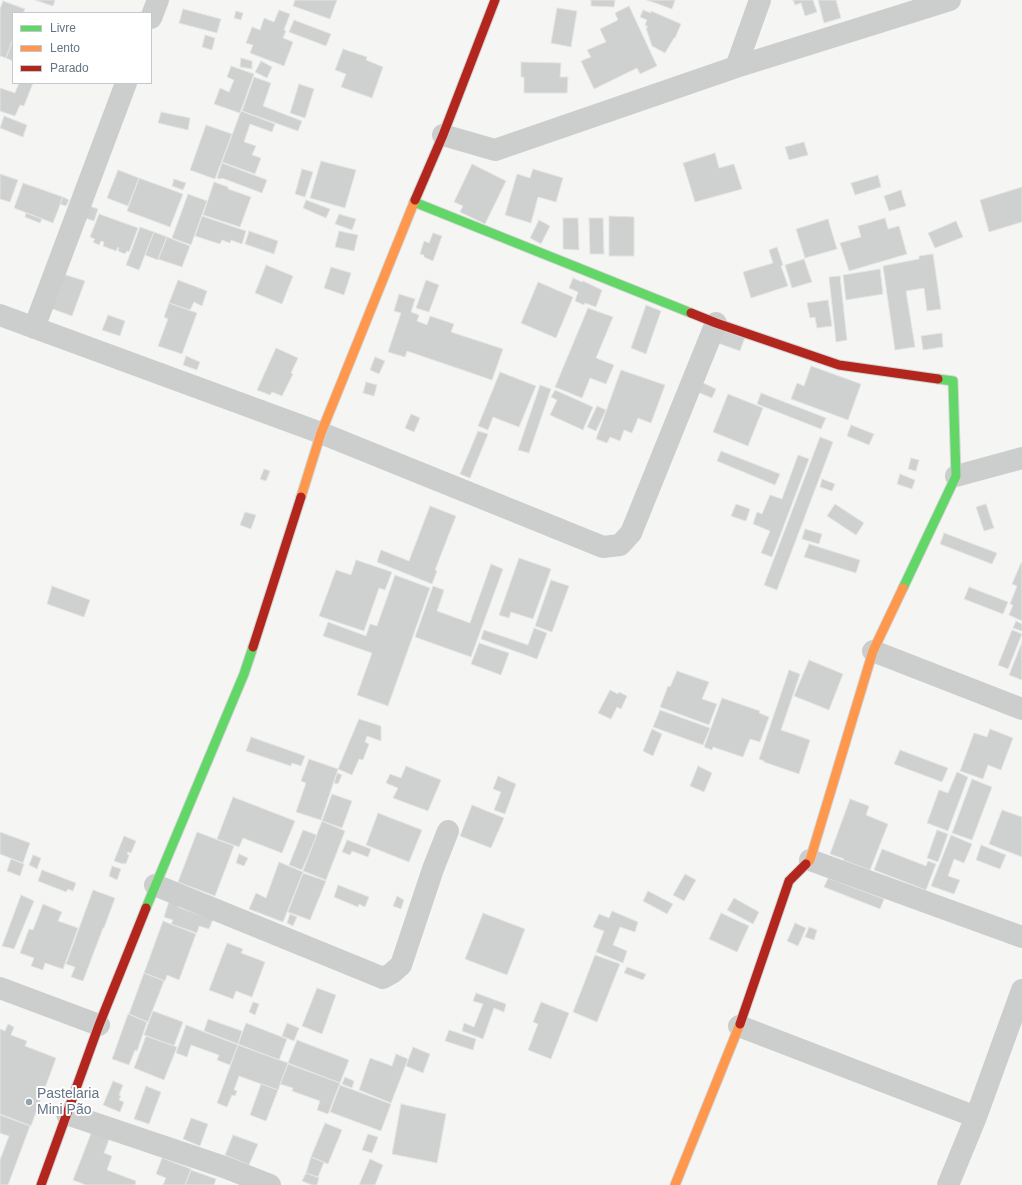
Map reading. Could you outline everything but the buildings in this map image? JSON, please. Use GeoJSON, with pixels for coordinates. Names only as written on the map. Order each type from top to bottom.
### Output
{"type":"FeatureCollection","features":[{"type":"Feature","properties":{"kind":"street"},"geometry":{"type":"LineString","coordinates":[[152,15],[158,0]]}},
{"type":"Feature","properties":{"kind":"street"},"geometry":{"type":"LineString","coordinates":[[41,1185],[99,1025],[244,674],[321,434],[414,202],[443,135],[495,0]]}},
{"type":"Feature","properties":{"kind":"street"},"geometry":{"type":"LineString","coordinates":[[736,67],[760,0]]}},
{"type":"Feature","properties":{"kind":"street"},"geometry":{"type":"LineString","coordinates":[[443,135],[495,150],[736,67],[950,0]]}},
{"type":"Feature","properties":{"kind":"street"},"geometry":{"type":"LineString","coordinates":[[34,328],[126,84]]}},
{"type":"Feature","properties":{"kind":"street"},"geometry":{"type":"LineString","coordinates":[[414,202],[716,322],[839,365],[953,381],[956,476],[873,652],[810,860],[789,881],[739,1026],[676,1185]]}},
{"type":"Feature","properties":{"kind":"street"},"geometry":{"type":"LineString","coordinates":[[0,315],[321,434],[603,548],[620,545],[631,532],[716,322]]}},
{"type":"Feature","properties":{"kind":"street"},"geometry":{"type":"LineString","coordinates":[[956,476],[1022,458]]}},
{"type":"Feature","properties":{"kind":"street"},"geometry":{"type":"LineString","coordinates":[[873,652],[1022,709]]}},
{"type":"Feature","properties":{"kind":"street"},"geometry":{"type":"LineString","coordinates":[[156,885],[383,978],[401,966],[433,869],[448,831]]}},
{"type":"Feature","properties":{"kind":"street"},"geometry":{"type":"LineString","coordinates":[[810,860],[1022,937]]}},
{"type":"Feature","properties":{"kind":"street"},"geometry":{"type":"LineString","coordinates":[[0,988],[99,1025]]}},
{"type":"Feature","properties":{"kind":"street"},"geometry":{"type":"LineString","coordinates":[[948,1185],[976,1117],[1022,990]]}},
{"type":"Feature","properties":{"kind":"street"},"geometry":{"type":"LineString","coordinates":[[739,1026],[976,1117]]}},
{"type":"Feature","properties":{"kind":"street"},"geometry":{"type":"LineString","coordinates":[[67,1114],[224,1167],[270,1185]]}},
{"type":"Feature","properties":{"kind":"traffic: fast"},"geometry":{"type":"LineString","coordinates":[[414,202],[691,313]]}},
{"type":"Feature","properties":{"kind":"traffic: fast"},"geometry":{"type":"LineString","coordinates":[[903,588],[956,476],[953,381],[938,379]]}},
{"type":"Feature","properties":{"kind":"traffic: fast"},"geometry":{"type":"LineString","coordinates":[[146,908],[244,674],[253,647]]}},
{"type":"Feature","properties":{"kind":"traffic: slow"},"geometry":{"type":"LineString","coordinates":[[301,497],[321,433],[415,200]]}},
{"type":"Feature","properties":{"kind":"traffic: slow"},"geometry":{"type":"LineString","coordinates":[[806,864],[810,860],[873,651],[903,588]]}},
{"type":"Feature","properties":{"kind":"traffic: slow"},"geometry":{"type":"LineString","coordinates":[[675,1185],[740,1024]]}},
{"type":"Feature","properties":{"kind":"traffic: jam"},"geometry":{"type":"LineString","coordinates":[[415,200],[443,135],[495,0]]}},
{"type":"Feature","properties":{"kind":"traffic: jam"},"geometry":{"type":"LineString","coordinates":[[691,313],[839,365],[938,379]]}},
{"type":"Feature","properties":{"kind":"traffic: jam"},"geometry":{"type":"LineString","coordinates":[[253,647],[301,497]]}},
{"type":"Feature","properties":{"kind":"traffic: jam"},"geometry":{"type":"LineString","coordinates":[[740,1024],[789,881],[806,864]]}},
{"type":"Feature","properties":{"kind":"traffic: jam"},"geometry":{"type":"LineString","coordinates":[[41,1185],[99,1025],[146,908]]}},
{"type":"Feature","properties":{"kind":"place","name":"Pastelaria Mini Pão"},"geometry":{"type":"Point","coordinates":[29,1102]}}]}
